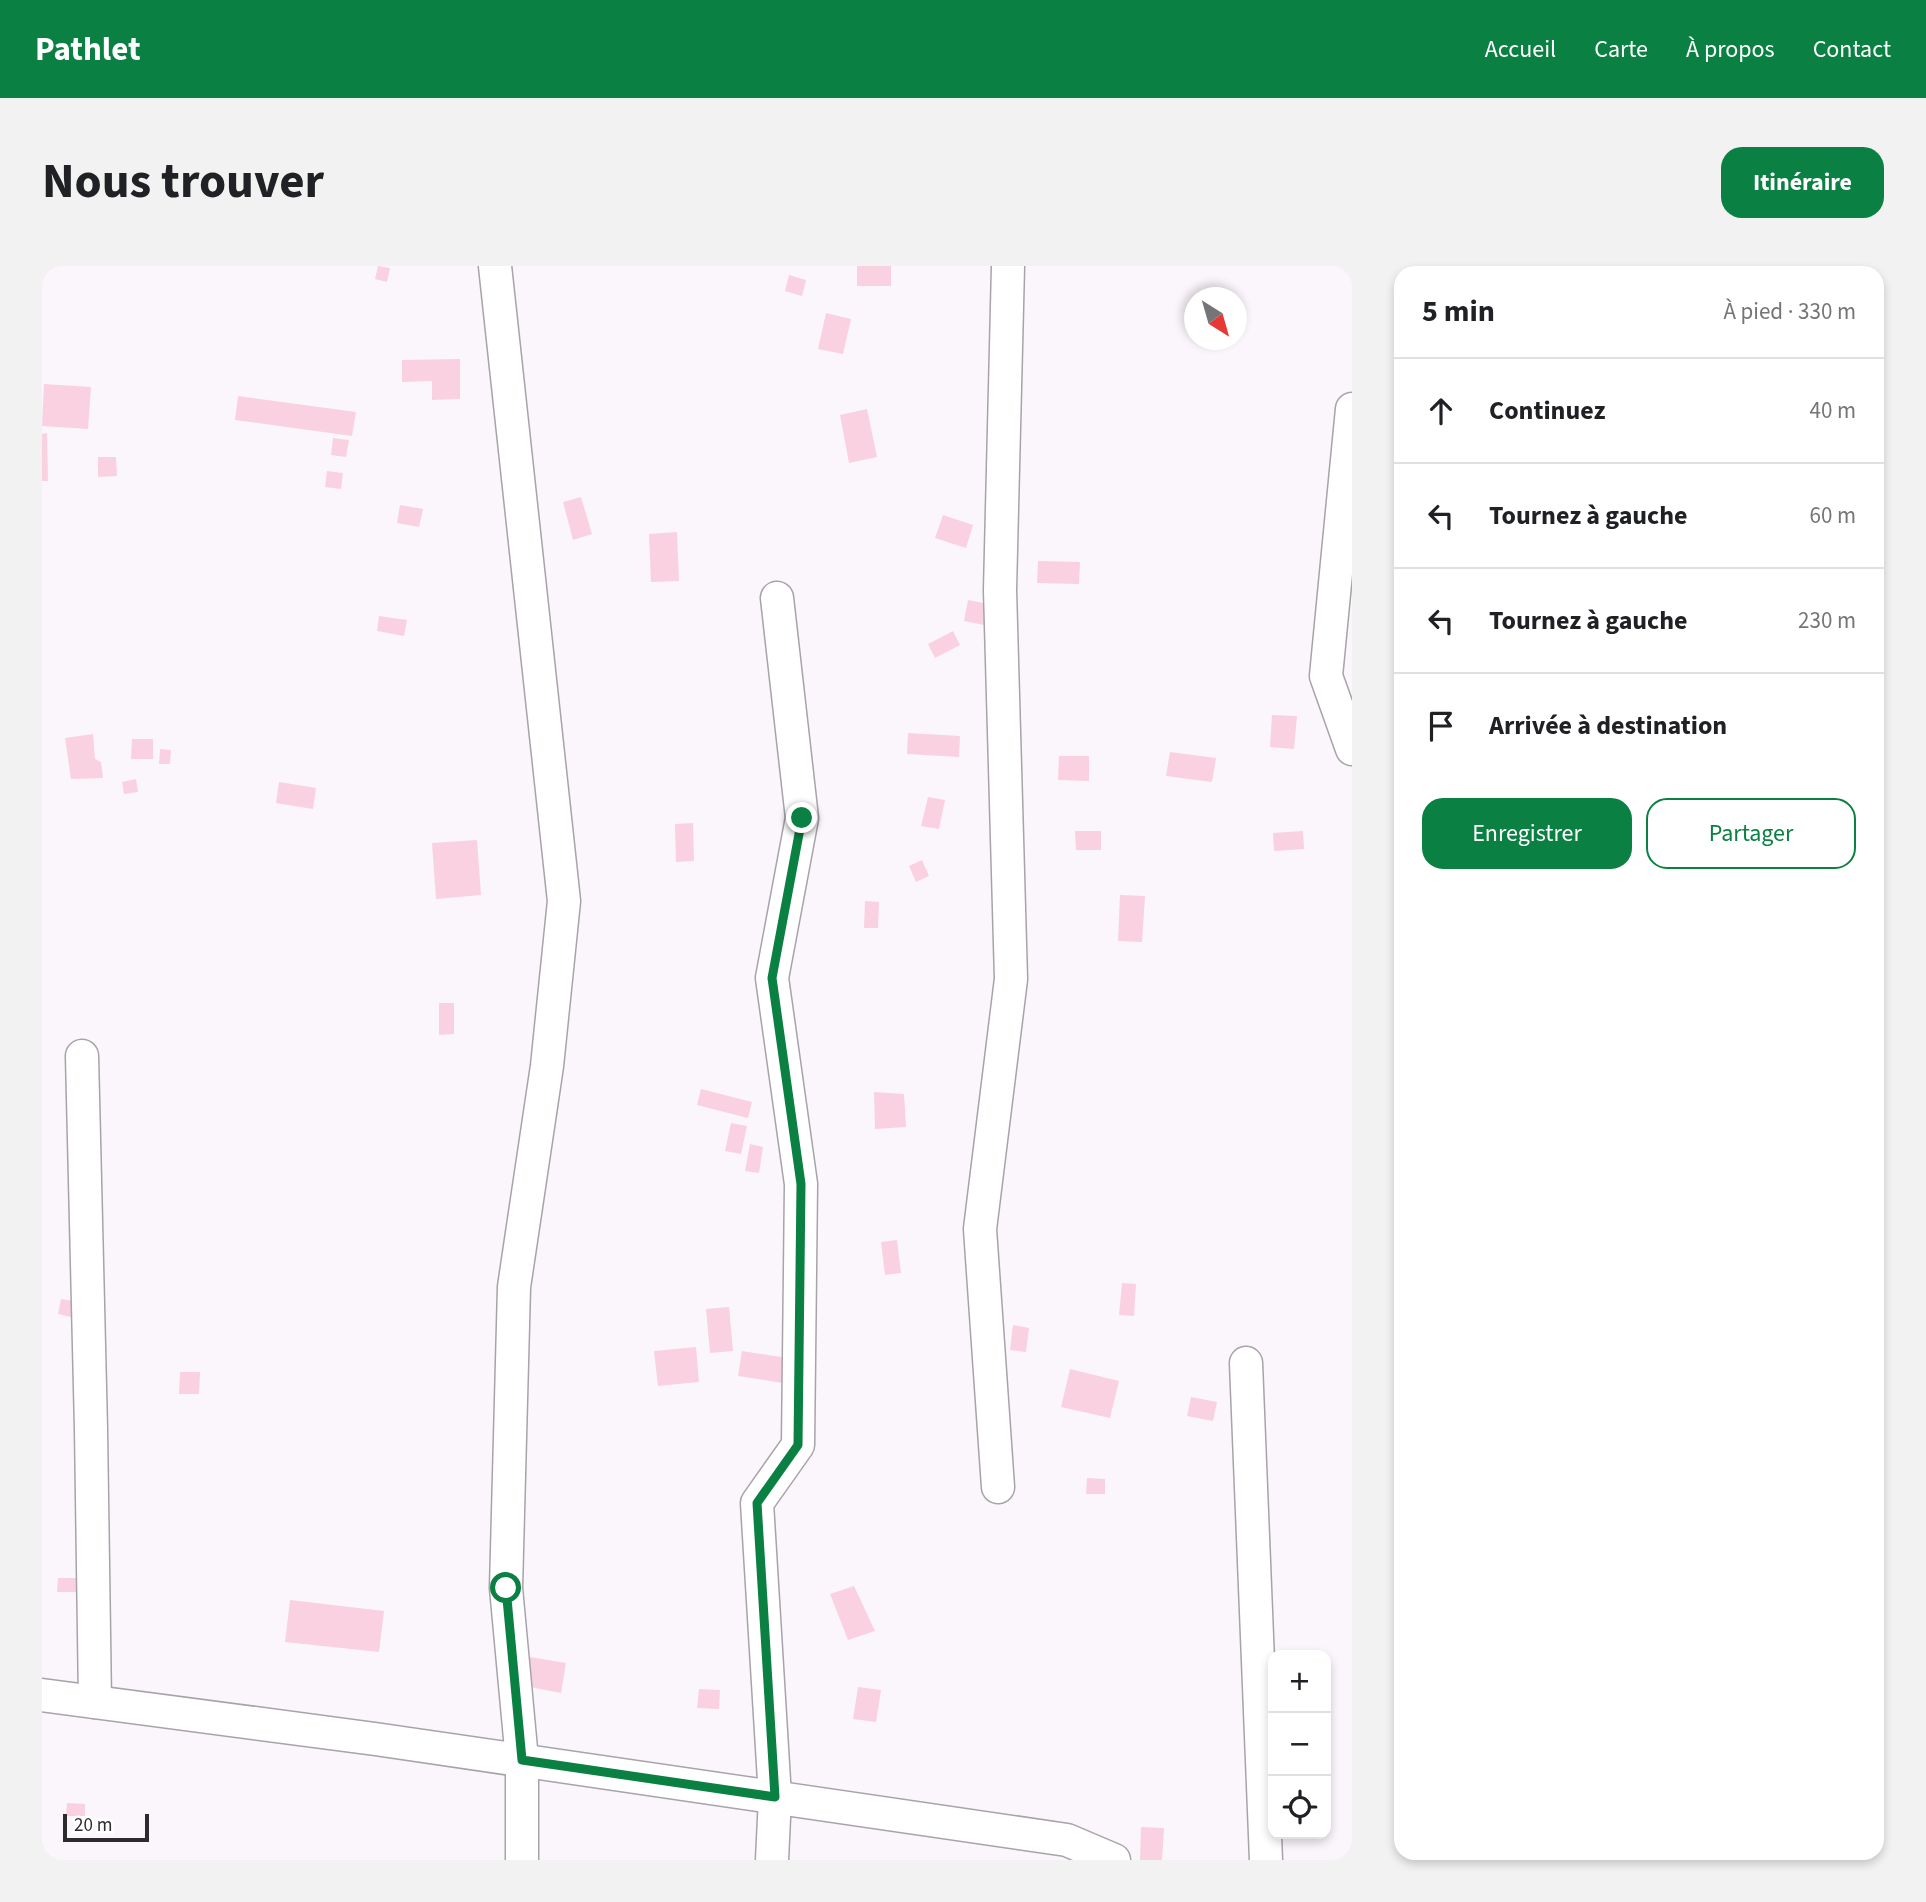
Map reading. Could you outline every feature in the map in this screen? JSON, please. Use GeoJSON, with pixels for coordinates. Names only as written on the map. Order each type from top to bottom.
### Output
{"type":"FeatureCollection","features":[{"type":"Feature","properties":{"kind":"street"},"geometry":{"type":"LineString","coordinates":[[495,266],[564,901],[547,1066],[514,1287],[506,1588],[522,1760],[522,1860]]}},
{"type":"Feature","properties":{"kind":"street"},"geometry":{"type":"LineString","coordinates":[[998,1487],[980,1229],[1011,979],[1000,590],[1008,266]]}},
{"type":"Feature","properties":{"kind":"street"},"geometry":{"type":"LineString","coordinates":[[1352,409],[1326,676],[1352,749]]}},
{"type":"Feature","properties":{"kind":"street"},"geometry":{"type":"LineString","coordinates":[[772,1860],[775,1797],[757,1503],[798,1445],[801,1184],[772,978],[802,818],[777,598]]}},
{"type":"Feature","properties":{"kind":"street"},"geometry":{"type":"LineString","coordinates":[[82,1056],[95,1702]]}},
{"type":"Feature","properties":{"kind":"street"},"geometry":{"type":"LineString","coordinates":[[1246,1363],[1266,1860]]}},
{"type":"Feature","properties":{"kind":"street"},"geometry":{"type":"LineString","coordinates":[[42,1695],[775,1797],[1035,1848],[1067,1840],[1114,1860]]}},
{"type":"Feature","properties":{"kind":"building"},"geometry":{"type":"Polygon","coordinates":[[[378,266],[390,268],[387,282],[375,279],[378,266]]]}},
{"type":"Feature","properties":{"kind":"building"},"geometry":{"type":"Polygon","coordinates":[[[857,266],[891,266],[891,286],[857,286],[857,266]]]}},
{"type":"Feature","properties":{"kind":"building"},"geometry":{"type":"Polygon","coordinates":[[[789,275],[806,280],[802,296],[785,291],[789,275]]]}},
{"type":"Feature","properties":{"kind":"building"},"geometry":{"type":"Polygon","coordinates":[[[826,313],[851,319],[843,354],[818,349],[826,313]]]}},
{"type":"Feature","properties":{"kind":"building"},"geometry":{"type":"Polygon","coordinates":[[[460,359],[460,399],[432,400],[432,381],[402,382],[402,360],[460,359]]]}},
{"type":"Feature","properties":{"kind":"building"},"geometry":{"type":"Polygon","coordinates":[[[44,384],[91,387],[88,429],[42,426],[44,384]]]}},
{"type":"Feature","properties":{"kind":"building"},"geometry":{"type":"Polygon","coordinates":[[[238,396],[356,412],[352,436],[235,420],[238,396]]]}},
{"type":"Feature","properties":{"kind":"building"},"geometry":{"type":"Polygon","coordinates":[[[867,409],[877,457],[849,463],[840,415],[867,409]]]}},
{"type":"Feature","properties":{"kind":"building"},"geometry":{"type":"Polygon","coordinates":[[[47,433],[48,481],[42,481],[42,434],[47,433]]]}},
{"type":"Feature","properties":{"kind":"building"},"geometry":{"type":"Polygon","coordinates":[[[333,438],[349,440],[346,457],[331,455],[333,438]]]}},
{"type":"Feature","properties":{"kind":"building"},"geometry":{"type":"Polygon","coordinates":[[[98,457],[116,457],[117,476],[98,477],[98,457]]]}},
{"type":"Feature","properties":{"kind":"building"},"geometry":{"type":"Polygon","coordinates":[[[327,471],[343,473],[341,489],[325,487],[327,471]]]}},
{"type":"Feature","properties":{"kind":"building"},"geometry":{"type":"Polygon","coordinates":[[[581,497],[592,534],[573,540],[563,502],[581,497]]]}},
{"type":"Feature","properties":{"kind":"building"},"geometry":{"type":"Polygon","coordinates":[[[400,505],[423,509],[419,527],[397,523],[400,505]]]}},
{"type":"Feature","properties":{"kind":"building"},"geometry":{"type":"Polygon","coordinates":[[[943,515],[973,525],[966,548],[935,538],[943,515]]]}},
{"type":"Feature","properties":{"kind":"building"},"geometry":{"type":"Polygon","coordinates":[[[677,532],[679,581],[651,582],[649,534],[677,532]]]}},
{"type":"Feature","properties":{"kind":"building"},"geometry":{"type":"Polygon","coordinates":[[[1038,561],[1080,562],[1079,584],[1037,583],[1038,561]]]}},
{"type":"Feature","properties":{"kind":"building"},"geometry":{"type":"Polygon","coordinates":[[[968,600],[988,604],[984,625],[964,621],[968,600]]]}},
{"type":"Feature","properties":{"kind":"building"},"geometry":{"type":"Polygon","coordinates":[[[379,616],[407,620],[404,636],[377,631],[379,616]]]}},
{"type":"Feature","properties":{"kind":"building"},"geometry":{"type":"Polygon","coordinates":[[[953,631],[960,645],[935,658],[928,644],[953,631]]]}},
{"type":"Feature","properties":{"kind":"building"},"geometry":{"type":"Polygon","coordinates":[[[1272,715],[1297,716],[1294,749],[1270,747],[1272,715]]]}},
{"type":"Feature","properties":{"kind":"building"},"geometry":{"type":"Polygon","coordinates":[[[908,733],[960,736],[959,757],[907,754],[908,733]]]}},
{"type":"Feature","properties":{"kind":"building"},"geometry":{"type":"Polygon","coordinates":[[[93,734],[95,759],[101,762],[103,778],[71,779],[65,738],[93,734]]]}},
{"type":"Feature","properties":{"kind":"building"},"geometry":{"type":"Polygon","coordinates":[[[132,739],[153,739],[153,759],[131,759],[132,739]]]}},
{"type":"Feature","properties":{"kind":"building"},"geometry":{"type":"Polygon","coordinates":[[[160,749],[171,750],[170,764],[159,764],[160,749]]]}},
{"type":"Feature","properties":{"kind":"building"},"geometry":{"type":"Polygon","coordinates":[[[1170,752],[1216,758],[1212,782],[1166,776],[1170,752]]]}},
{"type":"Feature","properties":{"kind":"building"},"geometry":{"type":"Polygon","coordinates":[[[1059,756],[1089,756],[1089,781],[1058,780],[1059,756]]]}},
{"type":"Feature","properties":{"kind":"building"},"geometry":{"type":"Polygon","coordinates":[[[136,779],[138,792],[124,794],[122,782],[136,779]]]}},
{"type":"Feature","properties":{"kind":"building"},"geometry":{"type":"Polygon","coordinates":[[[279,782],[316,788],[313,809],[276,803],[279,782]]]}},
{"type":"Feature","properties":{"kind":"building"},"geometry":{"type":"Polygon","coordinates":[[[928,797],[945,800],[939,829],[921,826],[928,797]]]}},
{"type":"Feature","properties":{"kind":"building"},"geometry":{"type":"Polygon","coordinates":[[[693,823],[694,861],[676,862],[675,824],[693,823]]]}},
{"type":"Feature","properties":{"kind":"building"},"geometry":{"type":"Polygon","coordinates":[[[1075,831],[1101,831],[1101,850],[1076,850],[1075,831]]]}},
{"type":"Feature","properties":{"kind":"building"},"geometry":{"type":"Polygon","coordinates":[[[1303,831],[1304,849],[1274,851],[1273,833],[1303,831]]]}},
{"type":"Feature","properties":{"kind":"building"},"geometry":{"type":"Polygon","coordinates":[[[477,840],[481,895],[436,899],[432,843],[477,840]]]}},
{"type":"Feature","properties":{"kind":"building"},"geometry":{"type":"Polygon","coordinates":[[[922,860],[929,876],[916,882],[909,866],[922,860]]]}},
{"type":"Feature","properties":{"kind":"building"},"geometry":{"type":"Polygon","coordinates":[[[1120,895],[1145,896],[1142,942],[1118,941],[1120,895]]]}},
{"type":"Feature","properties":{"kind":"building"},"geometry":{"type":"Polygon","coordinates":[[[865,901],[879,902],[878,928],[864,928],[865,901]]]}},
{"type":"Feature","properties":{"kind":"building"},"geometry":{"type":"Polygon","coordinates":[[[439,1003],[454,1003],[454,1034],[439,1035],[439,1003]]]}},
{"type":"Feature","properties":{"kind":"building"},"geometry":{"type":"Polygon","coordinates":[[[701,1089],[752,1102],[748,1118],[697,1105],[701,1089]]]}},
{"type":"Feature","properties":{"kind":"building"},"geometry":{"type":"Polygon","coordinates":[[[874,1092],[904,1094],[906,1127],[875,1129],[874,1092]]]}},
{"type":"Feature","properties":{"kind":"building"},"geometry":{"type":"Polygon","coordinates":[[[731,1123],[747,1126],[741,1154],[725,1151],[731,1123]]]}},
{"type":"Feature","properties":{"kind":"building"},"geometry":{"type":"Polygon","coordinates":[[[750,1144],[763,1147],[759,1173],[745,1171],[750,1144]]]}},
{"type":"Feature","properties":{"kind":"building"},"geometry":{"type":"Polygon","coordinates":[[[897,1240],[901,1273],[885,1275],[881,1242],[897,1240]]]}},
{"type":"Feature","properties":{"kind":"building"},"geometry":{"type":"Polygon","coordinates":[[[1122,1283],[1136,1284],[1134,1316],[1119,1315],[1122,1283]]]}},
{"type":"Feature","properties":{"kind":"building"},"geometry":{"type":"Polygon","coordinates":[[[61,1299],[75,1301],[71,1317],[58,1314],[61,1299]]]}},
{"type":"Feature","properties":{"kind":"building"},"geometry":{"type":"Polygon","coordinates":[[[729,1307],[733,1351],[710,1353],[706,1309],[729,1307]]]}},
{"type":"Feature","properties":{"kind":"building"},"geometry":{"type":"Polygon","coordinates":[[[1013,1325],[1029,1328],[1026,1352],[1010,1350],[1013,1325]]]}},
{"type":"Feature","properties":{"kind":"building"},"geometry":{"type":"Polygon","coordinates":[[[696,1347],[699,1382],[658,1386],[654,1351],[696,1347]]]}},
{"type":"Feature","properties":{"kind":"building"},"geometry":{"type":"Polygon","coordinates":[[[742,1351],[787,1358],[783,1383],[738,1376],[742,1351]]]}},
{"type":"Feature","properties":{"kind":"building"},"geometry":{"type":"Polygon","coordinates":[[[1070,1369],[1119,1381],[1110,1418],[1061,1407],[1070,1369]]]}},
{"type":"Feature","properties":{"kind":"building"},"geometry":{"type":"Polygon","coordinates":[[[180,1372],[200,1372],[199,1394],[179,1394],[180,1372]]]}},
{"type":"Feature","properties":{"kind":"building"},"geometry":{"type":"Polygon","coordinates":[[[1191,1397],[1217,1402],[1213,1421],[1187,1416],[1191,1397]]]}},
{"type":"Feature","properties":{"kind":"building"},"geometry":{"type":"Polygon","coordinates":[[[1087,1478],[1105,1479],[1105,1494],[1086,1494],[1087,1478]]]}},
{"type":"Feature","properties":{"kind":"building"},"geometry":{"type":"Polygon","coordinates":[[[58,1578],[82,1578],[81,1592],[57,1592],[58,1578]]]}},
{"type":"Feature","properties":{"kind":"building"},"geometry":{"type":"Polygon","coordinates":[[[854,1586],[875,1631],[848,1640],[830,1594],[854,1586]]]}},
{"type":"Feature","properties":{"kind":"building"},"geometry":{"type":"Polygon","coordinates":[[[290,1600],[384,1611],[379,1652],[285,1642],[290,1600]]]}},
{"type":"Feature","properties":{"kind":"building"},"geometry":{"type":"Polygon","coordinates":[[[530,1657],[566,1663],[561,1693],[525,1686],[530,1657]]]}},
{"type":"Feature","properties":{"kind":"building"},"geometry":{"type":"Polygon","coordinates":[[[858,1687],[881,1690],[876,1722],[853,1719],[858,1687]]]}},
{"type":"Feature","properties":{"kind":"building"},"geometry":{"type":"Polygon","coordinates":[[[699,1689],[720,1690],[719,1709],[697,1708],[699,1689]]]}},
{"type":"Feature","properties":{"kind":"building"},"geometry":{"type":"Polygon","coordinates":[[[67,1803],[85,1804],[85,1816],[66,1816],[67,1803]]]}},
{"type":"Feature","properties":{"kind":"building"},"geometry":{"type":"Polygon","coordinates":[[[1141,1827],[1164,1828],[1162,1860],[1140,1860],[1141,1827]]]}},
{"type":"Feature","properties":{"kind":"route"},"geometry":{"type":"LineString","coordinates":[[506,1588],[522,1760],[775,1797],[757,1503],[798,1445],[801,1184],[772,978],[802,818]]}}]}
